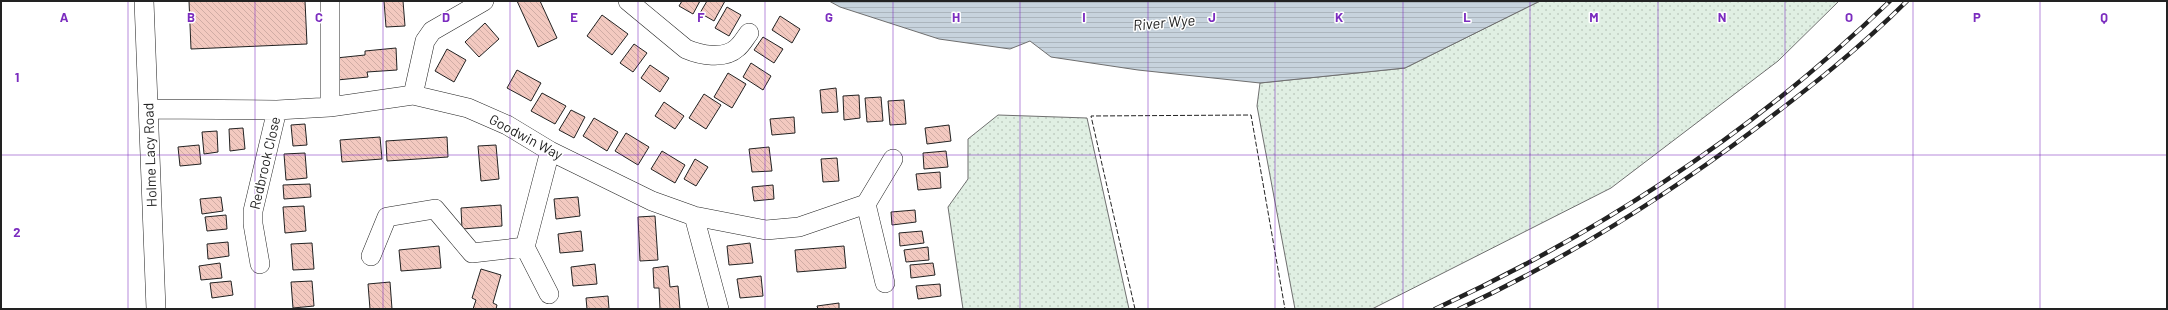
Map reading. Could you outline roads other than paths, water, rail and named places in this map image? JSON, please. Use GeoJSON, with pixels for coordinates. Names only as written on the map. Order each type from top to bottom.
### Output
{"type":"FeatureCollection","features":[{"type":"Feature","properties":{"kind":"street","name":"Holme Lacy Road"},"geometry":{"type":"LineString","coordinates":[[144,1],[156,309]]}},
{"type":"Feature","properties":{"kind":"street"},"geometry":{"type":"LineString","coordinates":[[330,1],[330,107]]}},
{"type":"Feature","properties":{"kind":"street"},"geometry":{"type":"LineString","coordinates":[[413,95],[425,41],[432,31],[484,1]]}},
{"type":"Feature","properties":{"kind":"street"},"geometry":{"type":"LineString","coordinates":[[628,1],[686,50],[696,54],[712,55],[730,52],[738,48],[749,33]]}},
{"type":"Feature","properties":{"kind":"street","name":"Goodwin Way"},"geometry":{"type":"LineString","coordinates":[[148,109],[277,110],[330,107],[413,95],[475,111],[507,125],[550,151],[652,201],[694,216],[766,230],[799,227],[866,204]]}},
{"type":"Feature","properties":{"kind":"street","name":"Redbrook Close"},"geometry":{"type":"LineString","coordinates":[[260,264],[253,224],[253,211],[277,110]]}},
{"type":"Feature","properties":{"kind":"street"},"geometry":{"type":"LineString","coordinates":[[549,294],[525,247],[550,151]]}},
{"type":"Feature","properties":{"kind":"street"},"geometry":{"type":"LineString","coordinates":[[885,283],[866,204],[893,158]]}},
{"type":"Feature","properties":{"kind":"street"},"geometry":{"type":"LineString","coordinates":[[371,256],[387,217],[435,209],[472,253],[525,247]]}},
{"type":"Feature","properties":{"kind":"street"},"geometry":{"type":"LineString","coordinates":[[694,216],[719,309]]}},
{"type":"Feature","properties":{"kind":"water","name":"River Wye"},"geometry":{"type":"Polygon","coordinates":[[[829,1],[1540,1],[1405,68],[1260,83],[1138,70],[1051,57],[1030,41],[1010,49],[939,39],[840,7],[829,1]]]}},
{"type":"Feature","properties":{"kind":"railway"},"geometry":{"type":"LineString","coordinates":[[1435,309],[1497,279],[1558,246],[1675,174],[1732,134],[1786,92],[1839,48],[1890,1]]}},
{"type":"Feature","properties":{"kind":"railway"},"geometry":{"type":"LineString","coordinates":[[1459,309],[1574,249],[1612,227],[1684,180],[1755,129],[1814,83],[1852,52],[1907,1]]}}]}
